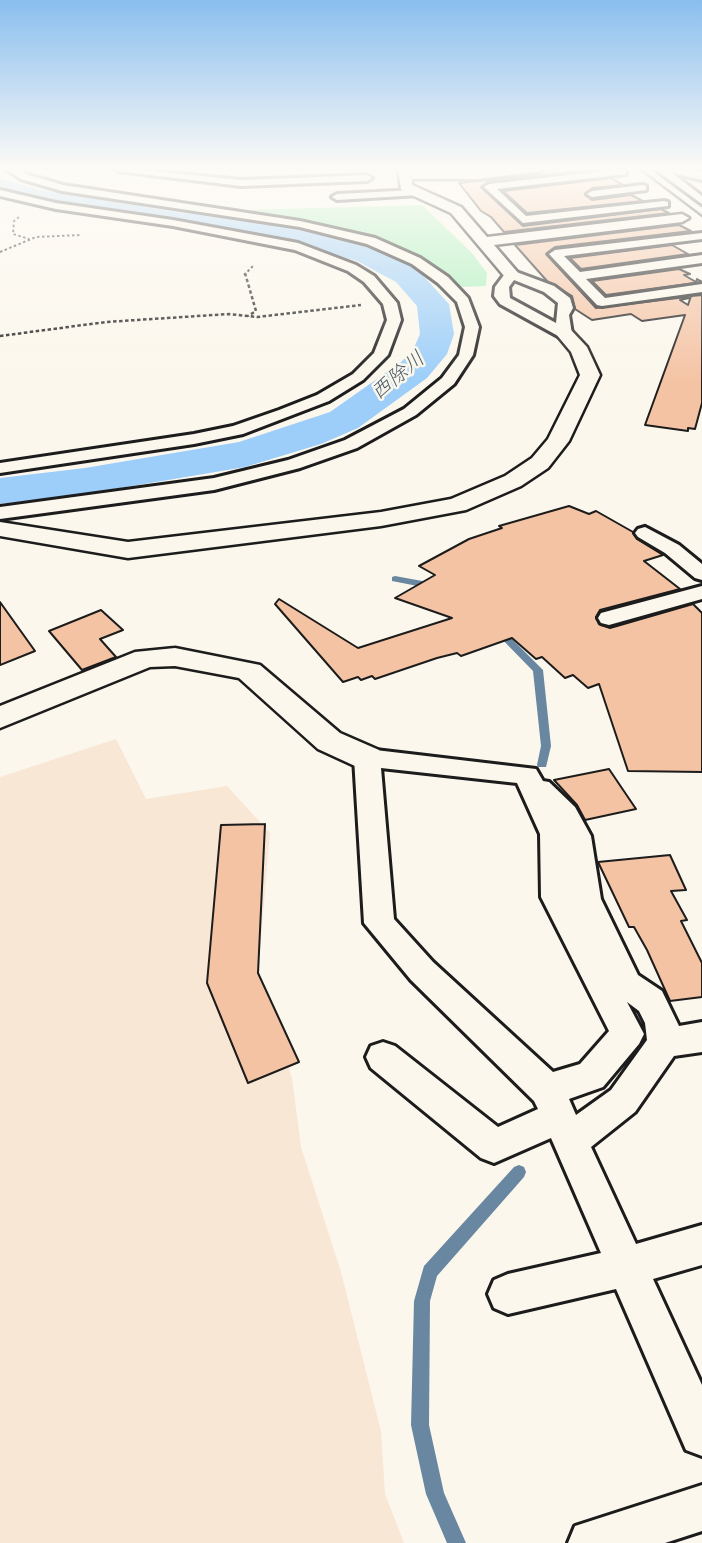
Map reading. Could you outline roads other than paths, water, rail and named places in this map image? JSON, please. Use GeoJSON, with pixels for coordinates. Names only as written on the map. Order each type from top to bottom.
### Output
{"type":"FeatureCollection","features":[{"type":"Feature","properties":{"kind":"street"},"geometry":{"type":"LineString","coordinates":[[0,468],[237,430],[323,398],[346,384],[381,355],[394,320],[390,303],[378,287],[352,268],[298,247],[255,239]]}},
{"type":"Feature","properties":{"kind":"street"},"geometry":{"type":"LineString","coordinates":[[0,513],[214,484],[273,470],[351,444],[410,412],[448,381],[466,355],[472,327],[463,302],[443,280],[416,261],[360,239]]}},
{"type":"Feature","properties":{"kind":"street"},"geometry":{"type":"LineString","coordinates":[[481,239],[511,274],[549,289],[565,301],[566,308],[562,315],[565,334]]}},
{"type":"Feature","properties":{"kind":"street"},"geometry":{"type":"LineString","coordinates":[[484,242],[509,239]]}},
{"type":"Feature","properties":{"kind":"street"},"geometry":{"type":"LineString","coordinates":[[665,239],[555,254],[602,302],[702,288]]}},
{"type":"Feature","properties":{"kind":"street"},"geometry":{"type":"LineString","coordinates":[[577,276],[702,259]]}},
{"type":"Feature","properties":{"kind":"street"},"geometry":{"type":"LineString","coordinates":[[0,529],[128,550],[381,519],[457,505],[513,481],[540,463],[558,441],[590,375],[580,351],[565,334],[500,296],[502,287],[511,274]]}},
{"type":"Feature","properties":{"kind":"street"},"geometry":{"type":"LineString","coordinates":[[645,533],[672,549],[702,574]]}},
{"type":"Feature","properties":{"kind":"street"},"geometry":{"type":"LineString","coordinates":[[609,618],[702,592]]}},
{"type":"Feature","properties":{"kind":"street"},"geometry":{"type":"LineString","coordinates":[[0,718],[145,659],[175,657],[249,671],[329,741],[367,758],[527,775],[565,814],[577,836],[586,899],[627,984],[651,1001],[662,1023],[664,1043],[623,1101],[558,1116],[494,1146],[383,1057]]}},
{"type":"Feature","properties":{"kind":"street"},"geometry":{"type":"LineString","coordinates":[[367,758],[379,923],[558,1116],[702,1434]]}},
{"type":"Feature","properties":{"kind":"street"},"geometry":{"type":"LineString","coordinates":[[527,775],[554,834],[556,897],[627,1034],[558,1116]]}},
{"type":"Feature","properties":{"kind":"street"},"geometry":{"type":"LineString","coordinates":[[664,1043],[702,1037]]}},
{"type":"Feature","properties":{"kind":"street"},"geometry":{"type":"LineString","coordinates":[[508,1294],[626,1267],[702,1245]]}},
{"type":"Feature","properties":{"kind":"street"},"geometry":{"type":"LineString","coordinates":[[592,1543],[702,1508]]}},
{"type":"Feature","properties":{"kind":"waterway","name":"西除川"},"geometry":{"type":"LineString","coordinates":[[0,491],[85,481],[245,454],[307,435],[344,420],[414,370],[429,354],[437,334],[433,304],[407,276],[367,255],[316,239]]}},
{"type":"Feature","properties":{"kind":"waterway"},"geometry":{"type":"LineString","coordinates":[[395,579],[433,586]]}},
{"type":"Feature","properties":{"kind":"waterway"},"geometry":{"type":"LineString","coordinates":[[499,631],[538,670],[546,746],[542,765]]}},
{"type":"Feature","properties":{"kind":"waterway"},"geometry":{"type":"LineString","coordinates":[[457,1543],[435,1494],[420,1425],[422,1301],[430,1272],[519,1172]]}}]}
